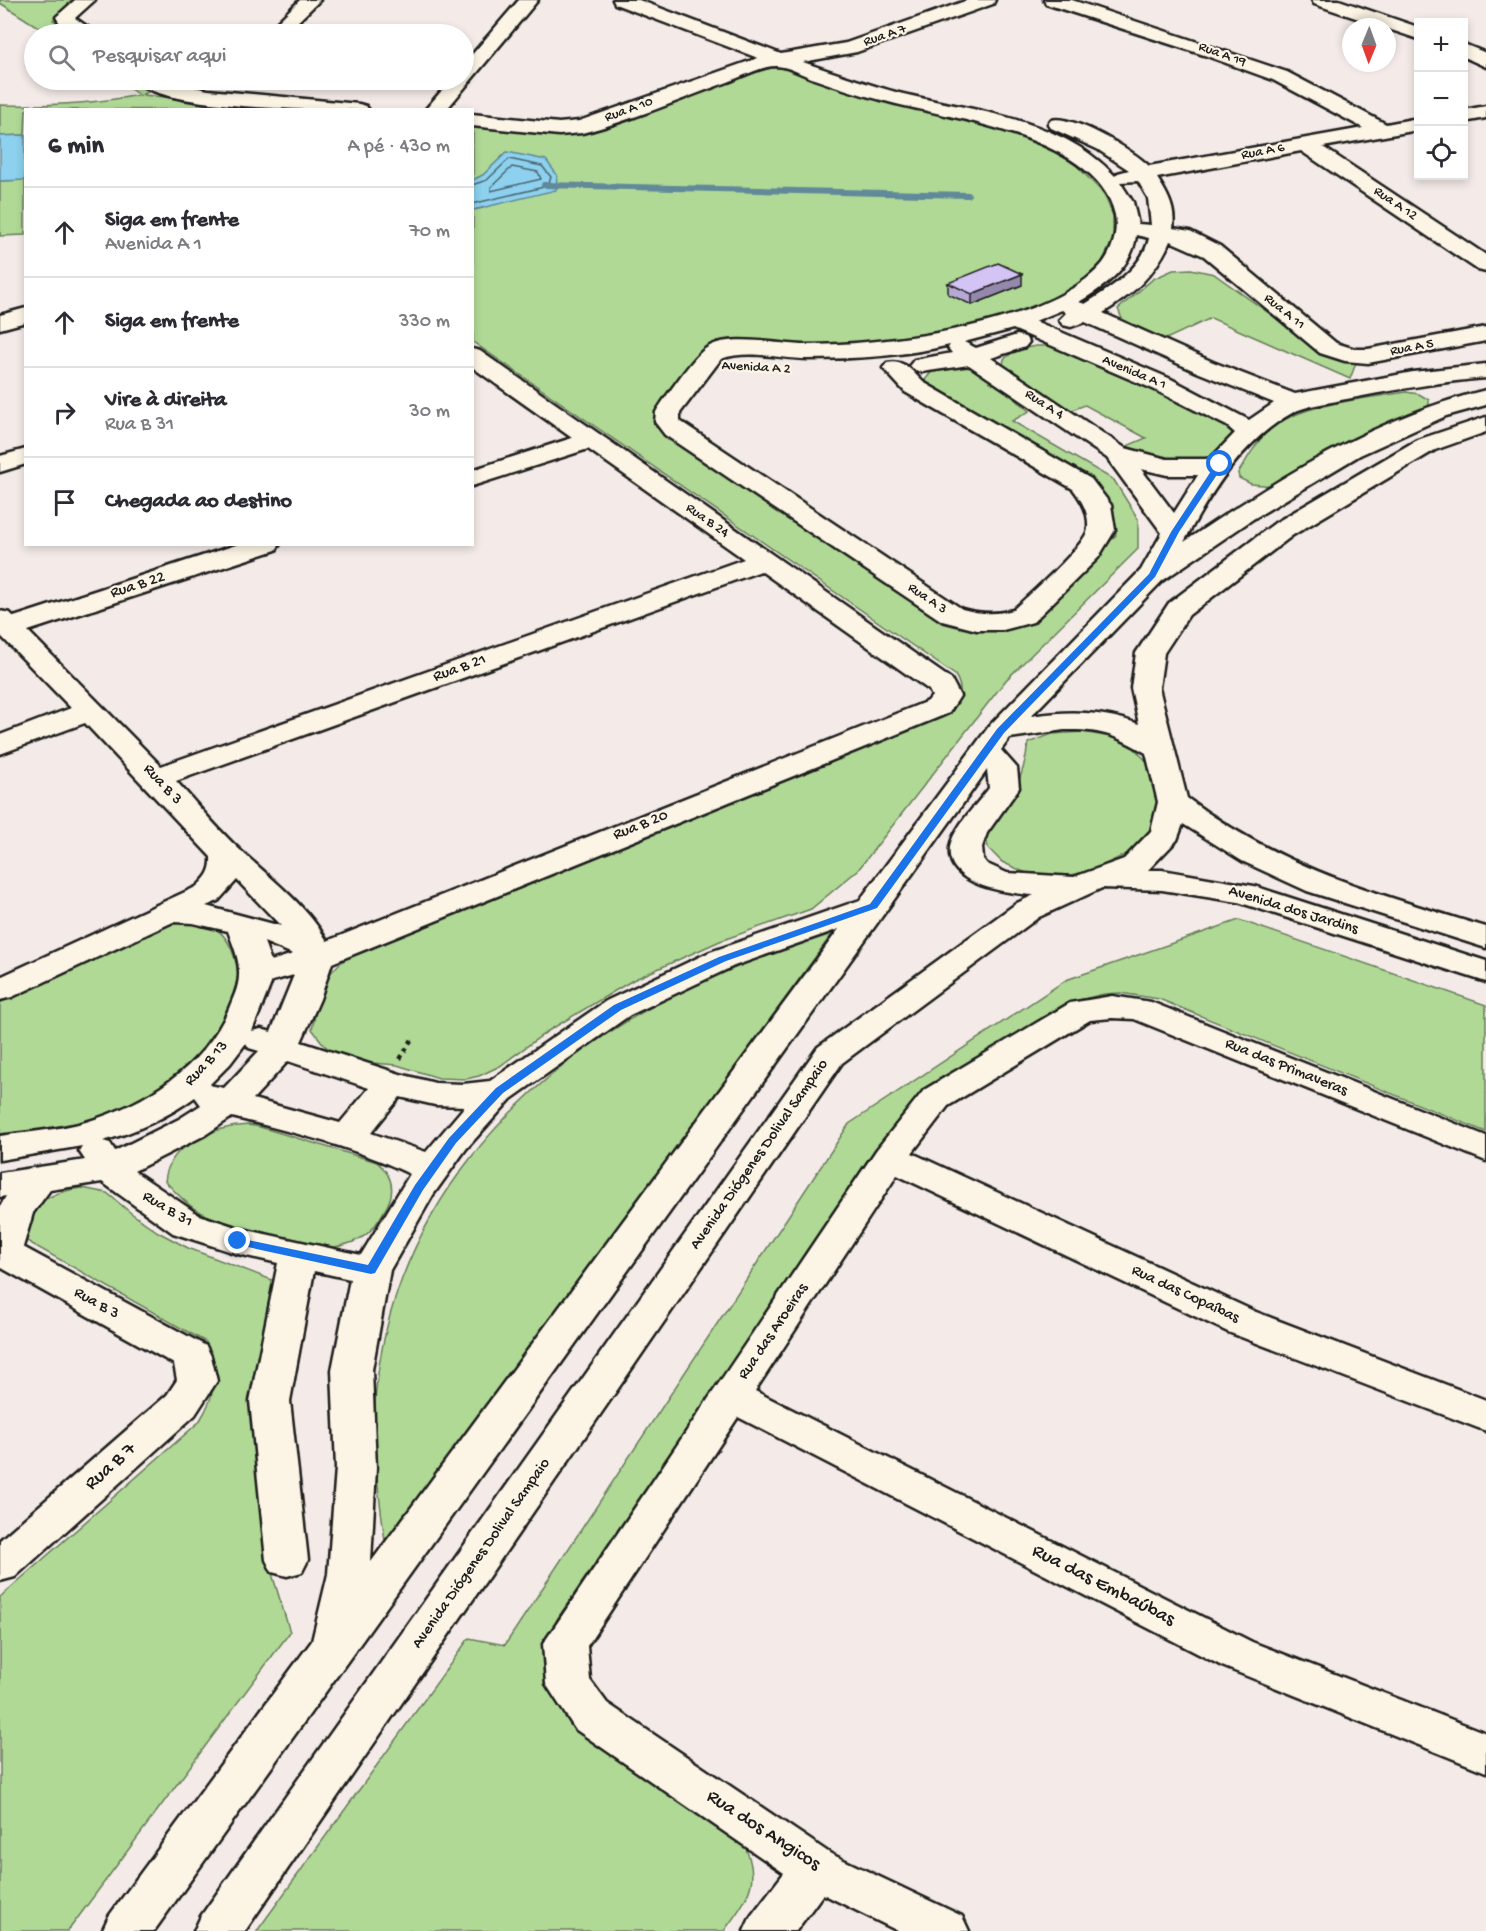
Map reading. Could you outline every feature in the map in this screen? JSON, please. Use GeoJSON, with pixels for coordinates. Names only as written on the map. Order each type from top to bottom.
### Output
{"type":"FeatureCollection","features":[{"type":"Feature","properties":{"kind":"street"},"geometry":{"type":"LineString","coordinates":[[71,24],[65,17],[86,0]]}},
{"type":"Feature","properties":{"kind":"street"},"geometry":{"type":"LineString","coordinates":[[285,24],[311,0]]}},
{"type":"Feature","properties":{"kind":"street"},"geometry":{"type":"LineString","coordinates":[[474,64],[530,0]]}},
{"type":"Feature","properties":{"kind":"street"},"geometry":{"type":"LineString","coordinates":[[622,0],[891,96],[964,112],[1033,133],[1085,161],[1108,179],[1123,204],[1128,230]]}},
{"type":"Feature","properties":{"kind":"street","name":"Avenida A 2"},"geometry":{"type":"LineString","coordinates":[[667,0],[890,82],[1001,106],[1053,121],[1125,157],[1145,174],[1161,200],[1164,216],[1162,232],[1168,260],[1133,282],[1113,299],[1086,314],[972,357],[895,368],[788,370],[704,365]]}},
{"type":"Feature","properties":{"kind":"street","name":"Rua A 19"},"geometry":{"type":"LineString","coordinates":[[1053,0],[1211,51],[1280,76],[1382,130]]}},
{"type":"Feature","properties":{"kind":"street"},"geometry":{"type":"LineString","coordinates":[[1321,0],[1414,31]]}},
{"type":"Feature","properties":{"kind":"street","name":"Rua A 7"},"geometry":{"type":"LineString","coordinates":[[781,58],[850,48],[968,2]]}},
{"type":"Feature","properties":{"kind":"street"},"geometry":{"type":"LineString","coordinates":[[1468,52],[1486,61]]}},
{"type":"Feature","properties":{"kind":"street","name":"Rua A 10"},"geometry":{"type":"LineString","coordinates":[[474,120],[559,129],[582,127],[781,58]]}},
{"type":"Feature","properties":{"kind":"street"},"geometry":{"type":"LineString","coordinates":[[175,90],[208,96],[337,108]]}},
{"type":"Feature","properties":{"kind":"street"},"geometry":{"type":"LineString","coordinates":[[208,96],[215,90]]}},
{"type":"Feature","properties":{"kind":"street"},"geometry":{"type":"LineString","coordinates":[[437,108],[452,90]]}},
{"type":"Feature","properties":{"kind":"street"},"geometry":{"type":"LineString","coordinates":[[1468,115],[1486,112]]}},
{"type":"Feature","properties":{"kind":"street","name":"Rua A 6"},"geometry":{"type":"LineString","coordinates":[[1108,179],[1414,125]]}},
{"type":"Feature","properties":{"kind":"street","name":"Rua A 12"},"geometry":{"type":"LineString","coordinates":[[1304,144],[1486,265]]}},
{"type":"Feature","properties":{"kind":"street","name":"Avenida A 2"},"geometry":{"type":"LineString","coordinates":[[704,365],[713,354],[727,349],[804,352],[855,350],[947,339],[1015,321],[1061,302],[1094,284],[1114,266],[1120,256],[1128,230]]}},
{"type":"Feature","properties":{"kind":"street","name":"Rua A 11"},"geometry":{"type":"LineString","coordinates":[[1128,230],[1162,232],[1195,241],[1212,251],[1328,348],[1337,352]]}},
{"type":"Feature","properties":{"kind":"street","name":"Rua A 11"},"geometry":{"type":"LineString","coordinates":[[1120,256],[1199,260],[1232,270]]}},
{"type":"Feature","properties":{"kind":"street"},"geometry":{"type":"LineString","coordinates":[[1061,302],[1205,367],[1295,403]]}},
{"type":"Feature","properties":{"kind":"street"},"geometry":{"type":"LineString","coordinates":[[0,322],[24,316]]}},
{"type":"Feature","properties":{"kind":"street","name":"Avenida A 1"},"geometry":{"type":"LineString","coordinates":[[1015,321],[1162,384],[1236,421],[1249,432]]}},
{"type":"Feature","properties":{"kind":"street","name":"Rua A 5"},"geometry":{"type":"LineString","coordinates":[[1337,352],[1368,356],[1486,334]]}},
{"type":"Feature","properties":{"kind":"street","name":"Rua A 4"},"geometry":{"type":"LineString","coordinates":[[947,339],[1116,453],[1140,463],[1173,468],[1198,468],[1220,464]]}},
{"type":"Feature","properties":{"kind":"street","name":"Rua B 24"},"geometry":{"type":"LineString","coordinates":[[474,357],[941,685]]}},
{"type":"Feature","properties":{"kind":"street","name":"Rua A 3"},"geometry":{"type":"LineString","coordinates":[[704,365],[668,412],[667,422],[674,430],[952,615],[986,622],[1003,622],[1023,616],[1089,552],[1102,530],[1098,505],[1082,484],[914,387],[895,368]]}},
{"type":"Feature","properties":{"kind":"street"},"geometry":{"type":"LineString","coordinates":[[1162,384],[1205,367]]}},
{"type":"Feature","properties":{"kind":"street"},"geometry":{"type":"LineString","coordinates":[[1152,575],[1175,532],[1220,464],[1249,432],[1295,403],[1386,382],[1486,371]]}},
{"type":"Feature","properties":{"kind":"street"},"geometry":{"type":"LineString","coordinates":[[126,1931],[993,741],[1152,575],[1244,513],[1351,450],[1437,411],[1486,397]]}},
{"type":"Feature","properties":{"kind":"street","name":"Avenida Diógenes Dolival Sampaio"},"geometry":{"type":"LineString","coordinates":[[218,1931],[830,1055],[1028,910],[1086,883],[1134,866],[1166,833],[1173,802],[1145,688],[1150,653],[1179,609],[1284,529],[1426,445],[1486,424]]}},
{"type":"Feature","properties":{"kind":"street"},"geometry":{"type":"LineString","coordinates":[[474,477],[591,440]]}},
{"type":"Feature","properties":{"kind":"street","name":"Rua A 4"},"geometry":{"type":"LineString","coordinates":[[1116,453],[1175,532]]}},
{"type":"Feature","properties":{"kind":"street"},"geometry":{"type":"LineString","coordinates":[[0,464],[24,457]]}},
{"type":"Feature","properties":{"kind":"street","name":"Rua B 22"},"geometry":{"type":"LineString","coordinates":[[5,623],[260,546]]}},
{"type":"Feature","properties":{"kind":"street","name":"Rua B 21"},"geometry":{"type":"LineString","coordinates":[[156,778],[764,561]]}},
{"type":"Feature","properties":{"kind":"street","name":"Rua B 3"},"geometry":{"type":"LineString","coordinates":[[5,623],[156,778],[227,855],[268,893],[308,936],[318,954]]}},
{"type":"Feature","properties":{"kind":"street","name":"Rua B 20"},"geometry":{"type":"LineString","coordinates":[[318,954],[939,707],[946,696],[941,685]]}},
{"type":"Feature","properties":{"kind":"street"},"geometry":{"type":"LineString","coordinates":[[0,746],[90,711]]}},
{"type":"Feature","properties":{"kind":"street"},"geometry":{"type":"LineString","coordinates":[[993,741],[1062,720],[1096,722],[1127,730],[1160,749]]}},
{"type":"Feature","properties":{"kind":"street","name":"Avenida dos Jardins"},"geometry":{"type":"LineString","coordinates":[[993,741],[1002,768],[1004,788],[971,835],[965,848],[968,863],[985,876],[1010,885],[1162,880],[1243,892],[1486,972]]}},
{"type":"Feature","properties":{"kind":"street","name":"Avenida dos Jardins"},"geometry":{"type":"LineString","coordinates":[[1173,802],[1212,831],[1267,862],[1329,887],[1486,938]]}},
{"type":"Feature","properties":{"kind":"street"},"geometry":{"type":"LineString","coordinates":[[0,990],[201,897],[217,886],[227,870],[227,855]]}},
{"type":"Feature","properties":{"kind":"street"},"geometry":{"type":"LineString","coordinates":[[329,1654],[349,1574],[356,1468],[352,1370],[371,1270],[432,1170],[453,1141],[499,1091],[618,1008],[722,959],[873,906]]}},
{"type":"Feature","properties":{"kind":"street"},"geometry":{"type":"LineString","coordinates":[[169,912],[194,913],[242,925],[284,937],[318,954]]}},
{"type":"Feature","properties":{"kind":"street"},"geometry":{"type":"LineString","coordinates":[[242,925],[252,953],[256,975],[283,969],[318,954]]}},
{"type":"Feature","properties":{"kind":"street"},"geometry":{"type":"LineString","coordinates":[[0,1185],[110,1169],[192,1127],[227,1104],[253,1080],[281,1048],[303,999],[318,954]]}},
{"type":"Feature","properties":{"kind":"street","name":"Rua B 13"},"geometry":{"type":"LineString","coordinates":[[0,1148],[73,1137],[111,1125],[182,1092],[218,1057],[240,1026],[256,975]]}},
{"type":"Feature","properties":{"kind":"street","name":"Rua das Primaveras"},"geometry":{"type":"LineString","coordinates":[[1082,1010],[1113,1006],[1139,1009],[1486,1149]]}},
{"type":"Feature","properties":{"kind":"street","name":"Rua das Aroeiras"},"geometry":{"type":"LineString","coordinates":[[591,1716],[568,1684],[565,1644],[890,1158],[936,1098],[1082,1010]]}},
{"type":"Feature","properties":{"kind":"street"},"geometry":{"type":"LineString","coordinates":[[240,1026],[255,1037],[281,1048],[435,1094],[464,1095],[499,1091]]}},
{"type":"Feature","properties":{"kind":"street"},"geometry":{"type":"LineString","coordinates":[[348,1137],[392,1083]]}},
{"type":"Feature","properties":{"kind":"street"},"geometry":{"type":"LineString","coordinates":[[182,1092],[206,1094],[227,1104],[348,1137],[399,1154],[432,1170]]}},
{"type":"Feature","properties":{"kind":"street","name":"Rua B 31"},"geometry":{"type":"LineString","coordinates":[[73,1137],[93,1147],[110,1169],[129,1186],[186,1224],[238,1241],[371,1270]]}},
{"type":"Feature","properties":{"kind":"street","name":"Rua das Copaíbas"},"geometry":{"type":"LineString","coordinates":[[890,1158],[1242,1322],[1486,1416]]}},
{"type":"Feature","properties":{"kind":"street"},"geometry":{"type":"LineString","coordinates":[[2,1252],[18,1206],[39,1179]]}},
{"type":"Feature","properties":{"kind":"street","name":"Rua B 3"},"geometry":{"type":"LineString","coordinates":[[2,1252],[192,1356]]}},
{"type":"Feature","properties":{"kind":"street"},"geometry":{"type":"LineString","coordinates":[[287,1560],[270,1401],[298,1255]]}},
{"type":"Feature","properties":{"kind":"street","name":"Rua B 7"},"geometry":{"type":"LineString","coordinates":[[0,1565],[181,1405],[197,1381],[192,1356]]}},
{"type":"Feature","properties":{"kind":"street","name":"Rua das Embaúbas"},"geometry":{"type":"LineString","coordinates":[[731,1396],[1237,1654],[1486,1754]]}},
{"type":"Feature","properties":{"kind":"street","name":"Rua dos Angicos"},"geometry":{"type":"LineString","coordinates":[[591,1716],[815,1868],[945,1931]]}},
{"type":"Feature","properties":{"kind":"street"},"geometry":{"type":"LineString","coordinates":[[768,1931],[815,1868]]}},
{"type":"Feature","properties":{"kind":"green space"},"geometry":{"type":"Polygon","coordinates":[[[0,0],[74,0],[53,20],[58,24],[33,24],[0,3],[0,0]]]}},
{"type":"Feature","properties":{"kind":"green space"},"geometry":{"type":"Polygon","coordinates":[[[786,68],[986,122],[1044,145],[1075,164],[1104,194],[1113,216],[1113,239],[1101,264],[1075,287],[1037,308],[940,336],[824,347],[734,342],[662,430],[996,629],[1026,625],[1038,619],[1116,535],[1112,515],[926,384],[925,380],[933,370],[956,367],[973,368],[979,370],[1030,411],[1012,421],[1114,480],[1138,519],[1138,549],[1006,680],[858,870],[811,909],[720,941],[633,980],[548,1031],[500,1066],[479,1076],[466,1079],[439,1078],[397,1065],[349,1061],[324,1045],[312,1029],[321,991],[329,975],[344,960],[944,717],[957,703],[960,687],[955,675],[474,343],[474,210],[483,208],[507,152],[483,175],[474,180],[474,127],[551,135],[599,130],[759,70],[786,68]]]}},
{"type":"Feature","properties":{"kind":"green space"},"geometry":{"type":"Polygon","coordinates":[[[132,90],[152,90],[142,95],[291,108],[24,108],[24,135],[0,136],[0,105],[70,104],[139,95],[132,90]]]}},
{"type":"Feature","properties":{"kind":"green space"},"geometry":{"type":"Polygon","coordinates":[[[24,180],[24,235],[0,236],[0,181],[24,180]]]}},
{"type":"Feature","properties":{"kind":"green space"},"geometry":{"type":"Polygon","coordinates":[[[1191,269],[1214,274],[1322,351],[1356,363],[1350,379],[1211,318],[1164,340],[1122,319],[1118,309],[1153,279],[1173,270],[1191,269]]]}},
{"type":"Feature","properties":{"kind":"green space"},"geometry":{"type":"Polygon","coordinates":[[[1036,346],[1058,346],[1219,416],[1233,431],[1232,434],[1218,453],[1196,462],[1172,462],[1148,456],[1127,446],[1146,438],[1085,405],[1070,411],[1002,370],[1004,359],[1016,350],[1036,346]]]}},
{"type":"Feature","properties":{"kind":"green space"},"geometry":{"type":"Polygon","coordinates":[[[1406,392],[1419,394],[1429,400],[1429,407],[1354,442],[1274,486],[1251,484],[1239,478],[1238,473],[1253,449],[1277,424],[1293,416],[1331,404],[1406,392]]]}},
{"type":"Feature","properties":{"kind":"green space"},"geometry":{"type":"Polygon","coordinates":[[[1082,732],[1111,737],[1134,748],[1152,767],[1163,791],[1156,827],[1133,851],[1095,869],[1072,875],[1041,876],[1026,873],[1002,862],[988,848],[985,832],[1014,791],[1023,769],[1028,743],[1052,734],[1082,732]]]}},
{"type":"Feature","properties":{"kind":"green space"},"geometry":{"type":"Polygon","coordinates":[[[1239,920],[1486,1005],[1486,1132],[1159,999],[1120,993],[1104,994],[1075,1001],[925,1093],[884,1139],[557,1619],[550,1637],[553,1693],[573,1725],[742,1840],[751,1867],[750,1889],[740,1909],[724,1931],[257,1931],[469,1638],[505,1645],[849,1124],[1066,980],[1239,920]]]}},
{"type":"Feature","properties":{"kind":"green space"},"geometry":{"type":"Polygon","coordinates":[[[201,924],[221,933],[231,948],[237,967],[236,994],[210,1047],[176,1077],[137,1102],[92,1120],[69,1126],[23,1134],[0,1135],[0,1003],[165,925],[201,924]]]}},
{"type":"Feature","properties":{"kind":"green space"},"geometry":{"type":"Polygon","coordinates":[[[832,934],[386,1549],[377,1474],[374,1418],[386,1332],[406,1269],[435,1210],[472,1156],[516,1107],[566,1064],[621,1025],[680,992],[717,975],[832,934]]]}},
{"type":"Feature","properties":{"kind":"green space"},"geometry":{"type":"Polygon","coordinates":[[[248,1125],[377,1162],[389,1177],[391,1194],[387,1206],[373,1227],[359,1239],[333,1247],[278,1238],[240,1228],[208,1216],[187,1203],[165,1181],[168,1167],[184,1147],[208,1133],[248,1125]]]}},
{"type":"Feature","properties":{"kind":"green space"},"geometry":{"type":"Polygon","coordinates":[[[82,1188],[107,1193],[158,1232],[188,1248],[280,1283],[256,1423],[256,1472],[262,1524],[273,1577],[290,1632],[68,1931],[0,1931],[0,1597],[199,1422],[209,1402],[214,1383],[213,1363],[206,1342],[25,1240],[23,1229],[25,1219],[31,1210],[61,1192],[82,1188]]]}},
{"type":"Feature","properties":{"kind":"water"},"geometry":{"type":"Polygon","coordinates":[[[24,135],[24,180],[0,181],[0,136],[24,135]]]}},
{"type":"Feature","properties":{"kind":"water"},"geometry":{"type":"Polygon","coordinates":[[[507,152],[546,160],[557,175],[556,190],[474,210],[474,180],[483,175],[507,152]]]}},
{"type":"Feature","properties":{"kind":"building"},"geometry":{"type":"Polygon","coordinates":[[[998,263],[1022,274],[972,294],[948,283],[998,263]]]}},
{"type":"Feature","properties":{"kind":"waterway"},"geometry":{"type":"LineString","coordinates":[[544,185],[968,195]]}},
{"type":"Feature","properties":{"kind":"route"},"geometry":{"type":"LineString","coordinates":[[238,1241],[371,1270],[419,1188],[453,1141],[499,1091],[618,1008],[722,959],[873,906],[1000,731],[1152,575],[1175,532],[1220,464]]}}]}
